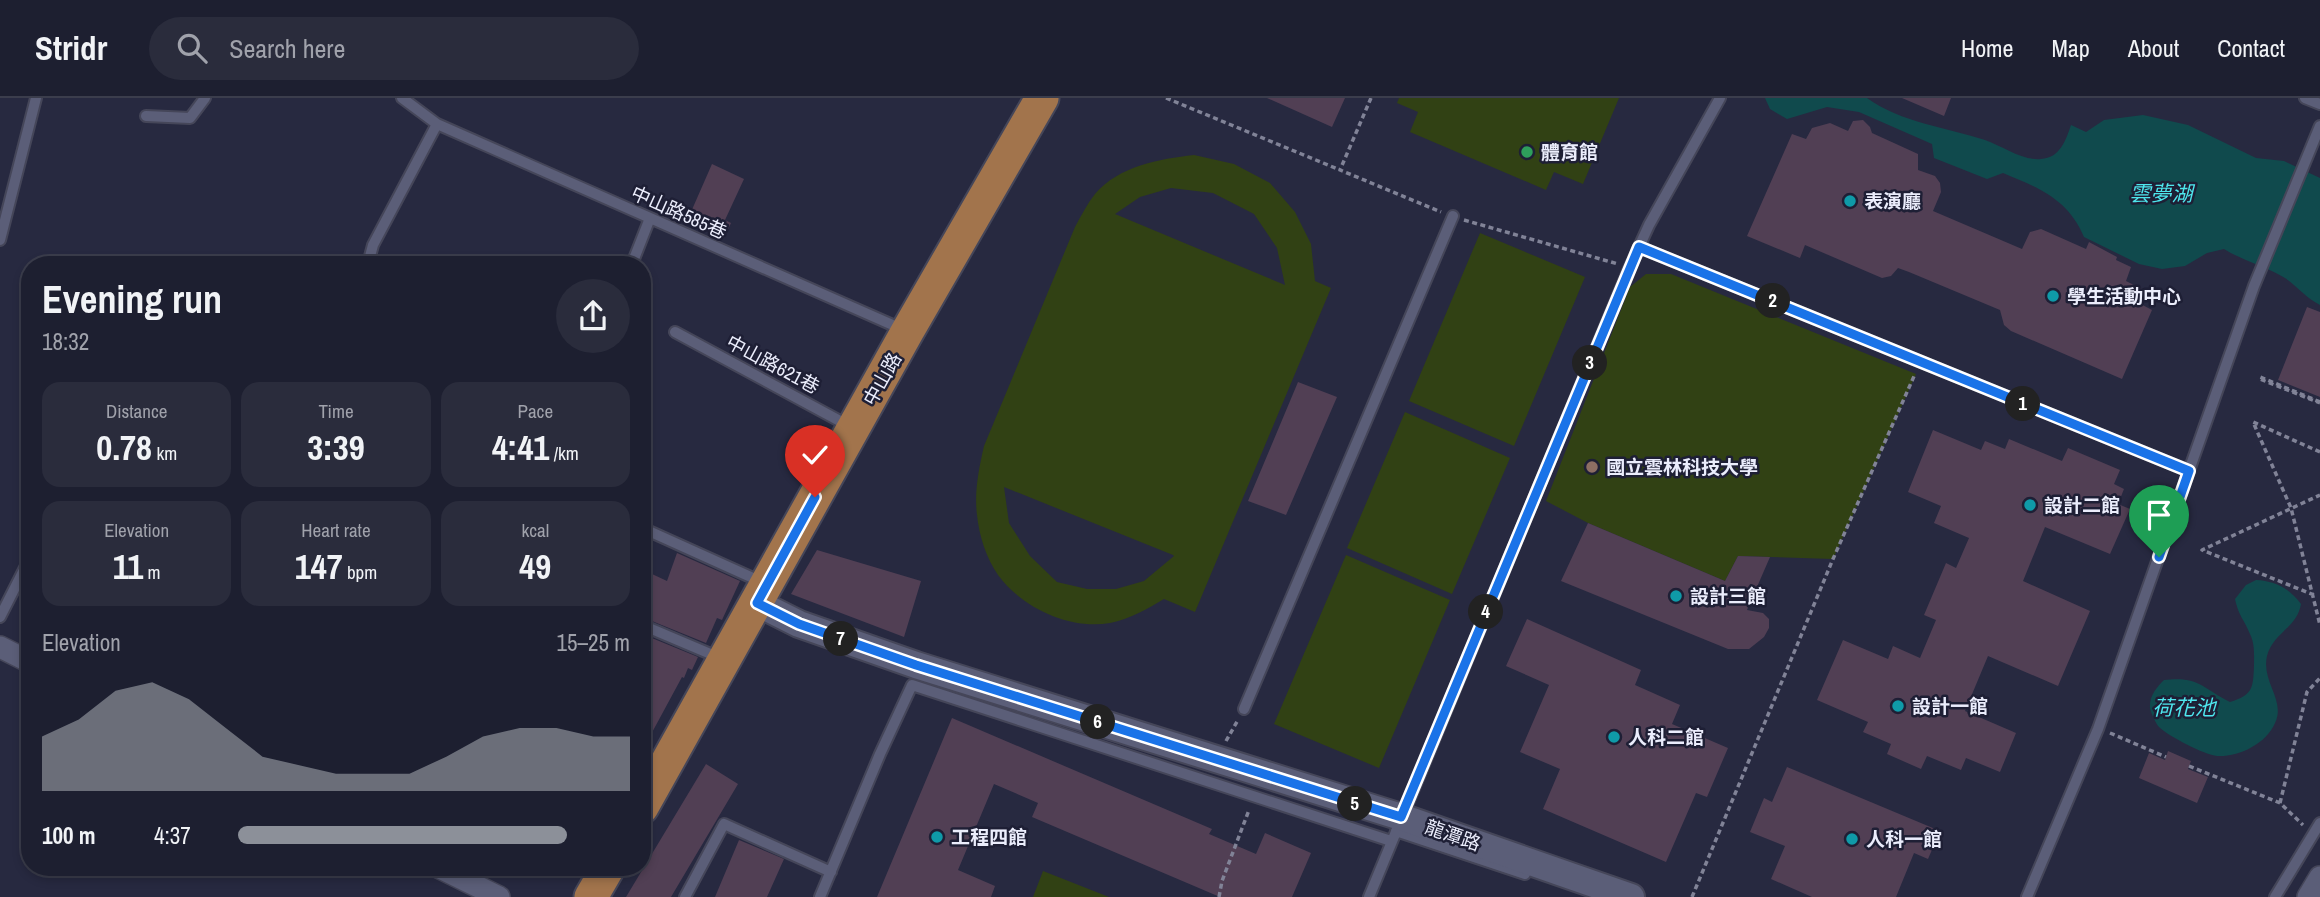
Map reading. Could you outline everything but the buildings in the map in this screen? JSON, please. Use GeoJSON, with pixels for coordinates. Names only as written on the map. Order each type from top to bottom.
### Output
{"type":"FeatureCollection","features":[{"type":"Feature","properties":{"kind":"main road","name":"中山路"},"geometry":{"type":"LineString","coordinates":[[651,791],[907,332],[1042,98]]}},
{"type":"Feature","properties":{"kind":"main road"},"geometry":{"type":"LineString","coordinates":[[591,897],[603,876]]}},
{"type":"Feature","properties":{"kind":"street","name":"龍潭路"},"geometry":{"type":"LineString","coordinates":[[762,594],[799,624],[916,665],[1396,830],[1631,897]]}},
{"type":"Feature","properties":{"kind":"street"},"geometry":{"type":"LineString","coordinates":[[0,647],[21,658]]}},
{"type":"Feature","properties":{"kind":"street"},"geometry":{"type":"LineString","coordinates":[[456,876],[499,897]]}},
{"type":"Feature","properties":{"kind":"street"},"geometry":{"type":"LineString","coordinates":[[2308,897],[2320,877]]}},
{"type":"Feature","properties":{"kind":"lane"},"geometry":{"type":"LineString","coordinates":[[0,240],[36,98]]}},
{"type":"Feature","properties":{"kind":"lane"},"geometry":{"type":"LineString","coordinates":[[146,116],[190,118],[205,98]]}},
{"type":"Feature","properties":{"kind":"lane","name":"中山路585巷"},"geometry":{"type":"LineString","coordinates":[[402,98],[437,124],[907,332]]}},
{"type":"Feature","properties":{"kind":"lane"},"geometry":{"type":"LineString","coordinates":[[1368,897],[1639,247],[1720,98]]}},
{"type":"Feature","properties":{"kind":"lane"},"geometry":{"type":"LineString","coordinates":[[2305,98],[2320,104]]}},
{"type":"Feature","properties":{"kind":"lane"},"geometry":{"type":"LineString","coordinates":[[370,256],[373,245],[437,124]]}},
{"type":"Feature","properties":{"kind":"lane"},"geometry":{"type":"LineString","coordinates":[[2027,897],[2098,729],[2254,286],[2320,126]]}},
{"type":"Feature","properties":{"kind":"lane"},"geometry":{"type":"LineString","coordinates":[[1244,709],[1453,216]]}},
{"type":"Feature","properties":{"kind":"lane"},"geometry":{"type":"LineString","coordinates":[[635,256],[650,218]]}},
{"type":"Feature","properties":{"kind":"lane"},"geometry":{"type":"LineString","coordinates":[[1639,247],[2189,471]]}},
{"type":"Feature","properties":{"kind":"lane","name":"中山路621巷"},"geometry":{"type":"LineString","coordinates":[[676,331],[854,428]]}},
{"type":"Feature","properties":{"kind":"lane"},"geometry":{"type":"LineString","coordinates":[[651,533],[762,594]]}},
{"type":"Feature","properties":{"kind":"lane"},"geometry":{"type":"LineString","coordinates":[[0,617],[21,576]]}},
{"type":"Feature","properties":{"kind":"lane"},"geometry":{"type":"LineString","coordinates":[[651,629],[726,661]]}},
{"type":"Feature","properties":{"kind":"lane"},"geometry":{"type":"LineString","coordinates":[[820,897],[912,685],[1396,830],[1541,879]]}},
{"type":"Feature","properties":{"kind":"lane"},"geometry":{"type":"LineString","coordinates":[[2275,897],[2320,823]]}},
{"type":"Feature","properties":{"kind":"lane"},"geometry":{"type":"LineString","coordinates":[[685,897],[724,824],[831,872]]}},
{"type":"Feature","properties":{"kind":"path"},"geometry":{"type":"LineString","coordinates":[[1166,98],[1340,170]]}},
{"type":"Feature","properties":{"kind":"path"},"geometry":{"type":"LineString","coordinates":[[1692,897],[1833,559],[1916,374]]}},
{"type":"Feature","properties":{"kind":"path"},"geometry":{"type":"LineString","coordinates":[[2260,377],[2320,402],[2260,379],[2260,377]]}},
{"type":"Feature","properties":{"kind":"path"},"geometry":{"type":"LineString","coordinates":[[2320,452],[2253,422],[2291,508],[2320,625]]}},
{"type":"Feature","properties":{"kind":"path"},"geometry":{"type":"LineString","coordinates":[[2314,595],[2202,550],[2320,495]]}},
{"type":"Feature","properties":{"kind":"path"},"geometry":{"type":"LineString","coordinates":[[2280,803],[2307,692],[2320,678]]}},
{"type":"Feature","properties":{"kind":"path"},"geometry":{"type":"LineString","coordinates":[[1225,743],[1244,709]]}},
{"type":"Feature","properties":{"kind":"path"},"geometry":{"type":"LineString","coordinates":[[2098,729],[2166,757]]}},
{"type":"Feature","properties":{"kind":"path"},"geometry":{"type":"LineString","coordinates":[[2189,766],[2280,803],[2313,835]]}},
{"type":"Feature","properties":{"kind":"path"},"geometry":{"type":"LineString","coordinates":[[1219,897],[1222,881],[1251,805]]}},
{"type":"Feature","properties":{"kind":"shaded area","name":"體育館"},"geometry":{"type":"Polygon","coordinates":[[[1399,98],[1619,98],[1583,184],[1554,172],[1546,190],[1410,132],[1418,112],[1397,103],[1399,98]]]}},
{"type":"Feature","properties":{"kind":"shaded area"},"geometry":{"type":"Polygon","coordinates":[[[1194,155],[1234,164],[1270,183],[1295,212],[1311,244],[1315,281],[1331,288],[1195,612],[1164,599],[1145,610],[1110,623],[1063,620],[1033,607],[1020,597],[998,575],[990,561],[981,538],[976,506],[984,446],[1075,227],[1089,202],[1105,184],[1128,170],[1194,155]],[[1171,188],[1140,197],[1115,214],[1285,285],[1277,248],[1254,214],[1213,193],[1171,188]],[[1004,487],[1009,523],[1030,556],[1057,582],[1087,589],[1116,589],[1144,581],[1174,556],[1173,555],[1004,487]]]}},
{"type":"Feature","properties":{"kind":"shaded area"},"geometry":{"type":"Polygon","coordinates":[[[1480,233],[1585,277],[1514,446],[1409,401],[1480,233]]]}},
{"type":"Feature","properties":{"kind":"shaded area"},"geometry":{"type":"Polygon","coordinates":[[[1646,274],[1671,274],[1916,374],[1833,559],[1738,556],[1725,581],[1588,523],[1546,501],[1630,287],[1646,274]]]}},
{"type":"Feature","properties":{"kind":"shaded area"},"geometry":{"type":"Polygon","coordinates":[[[1405,412],[1510,458],[1452,594],[1347,548],[1405,412]]]}},
{"type":"Feature","properties":{"kind":"shaded area"},"geometry":{"type":"Polygon","coordinates":[[[1346,555],[1450,600],[1379,768],[1274,724],[1346,555]]]}},
{"type":"Feature","properties":{"kind":"shaded area"},"geometry":{"type":"Polygon","coordinates":[[[1043,871],[1109,897],[1033,897],[1043,871]]]}},
{"type":"Feature","properties":{"kind":"water","name":"雲夢湖"},"geometry":{"type":"Polygon","coordinates":[[[1765,98],[1867,98],[1909,119],[1985,140],[2034,159],[2048,158],[2058,152],[2071,125],[2086,132],[2104,120],[2143,115],[2188,125],[2256,158],[2284,161],[2320,178],[2320,305],[2285,278],[2224,249],[2207,253],[2185,266],[2162,269],[2139,264],[2084,237],[2070,213],[2061,204],[2029,184],[2003,173],[1987,179],[1934,158],[1932,144],[1859,112],[1827,107],[1787,119],[1770,109],[1765,98]]]}},
{"type":"Feature","properties":{"kind":"water","name":"荷花池"},"geometry":{"type":"Polygon","coordinates":[[[2256,580],[2281,586],[2301,604],[2295,619],[2274,642],[2267,656],[2267,674],[2278,706],[2278,715],[2271,730],[2251,748],[2225,756],[2211,755],[2178,740],[2159,727],[2151,710],[2151,700],[2164,680],[2185,680],[2200,684],[2230,702],[2243,697],[2250,690],[2254,666],[2252,638],[2235,599],[2246,585],[2256,580]]]}},
{"type":"Feature","properties":{"kind":"place","name":"體育館"},"geometry":{"type":"Point","coordinates":[1527,152]}},
{"type":"Feature","properties":{"kind":"place","name":"表演廳"},"geometry":{"type":"Point","coordinates":[1850,201]}},
{"type":"Feature","properties":{"kind":"place","name":"學生活動中心"},"geometry":{"type":"Point","coordinates":[2053,296]}},
{"type":"Feature","properties":{"kind":"place","name":"國立雲林科技大學"},"geometry":{"type":"Point","coordinates":[1592,467]}},
{"type":"Feature","properties":{"kind":"place","name":"設計二館"},"geometry":{"type":"Point","coordinates":[2030,505]}},
{"type":"Feature","properties":{"kind":"place","name":"設計三館"},"geometry":{"type":"Point","coordinates":[1676,596]}},
{"type":"Feature","properties":{"kind":"place","name":"設計一館"},"geometry":{"type":"Point","coordinates":[1898,706]}},
{"type":"Feature","properties":{"kind":"place","name":"人科二館"},"geometry":{"type":"Point","coordinates":[1614,737]}},
{"type":"Feature","properties":{"kind":"place","name":"工程四館"},"geometry":{"type":"Point","coordinates":[937,837]}},
{"type":"Feature","properties":{"kind":"place","name":"人科一館"},"geometry":{"type":"Point","coordinates":[1852,839]}},
{"type":"Feature","properties":{"kind":"route"},"geometry":{"type":"LineString","coordinates":[[815,497],[757,603],[799,624],[916,665],[1401,817],[1639,247],[2189,471],[2159,557]]}}]}
